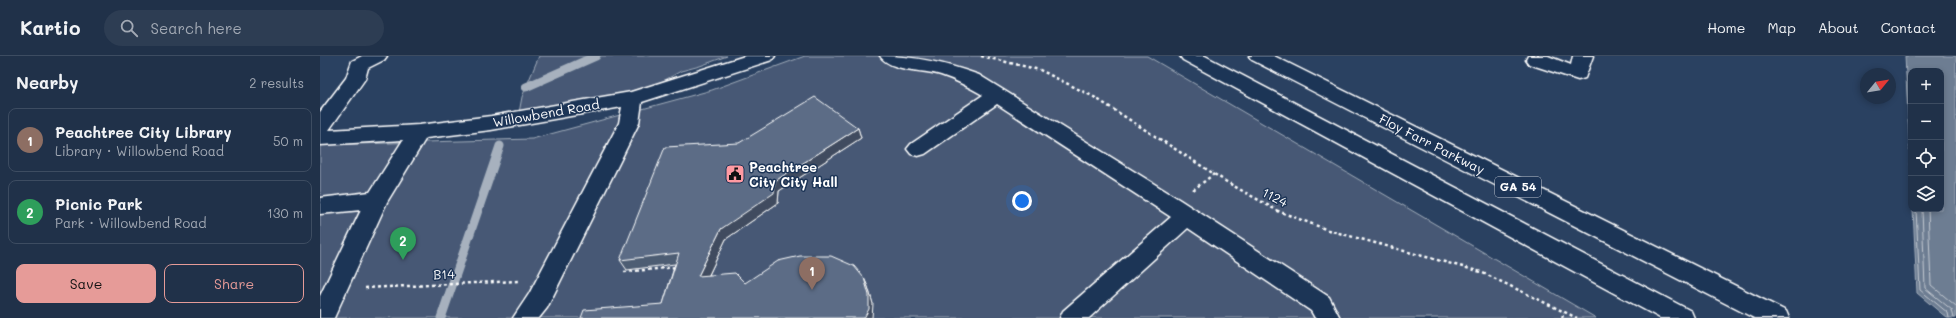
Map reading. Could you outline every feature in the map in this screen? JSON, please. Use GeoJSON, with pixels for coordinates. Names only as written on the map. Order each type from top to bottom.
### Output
{"type":"FeatureCollection","features":[{"type":"Feature","properties":{"kind":"main road"},"geometry":{"type":"LineString","coordinates":[[320,127],[355,79],[359,65],[377,56]]}},
{"type":"Feature","properties":{"kind":"main road","name":"Willowbend Road"},"geometry":{"type":"LineString","coordinates":[[320,138],[419,132],[491,123],[633,98],[765,56]]}},
{"type":"Feature","properties":{"kind":"main road"},"geometry":{"type":"LineString","coordinates":[[890,56],[895,60],[944,69],[972,80],[1187,216],[1320,313]]}},
{"type":"Feature","properties":{"kind":"main road"},"geometry":{"type":"LineString","coordinates":[[1190,56],[1682,318]]}},
{"type":"Feature","properties":{"kind":"main road","name":"Floy Farr Parkway"},"geometry":{"type":"LineString","coordinates":[[1259,56],[1777,318]]}},
{"type":"Feature","properties":{"kind":"main road"},"geometry":{"type":"LineString","coordinates":[[1538,56],[1536,60],[1578,74],[1584,56]]}},
{"type":"Feature","properties":{"kind":"main road"},"geometry":{"type":"LineString","coordinates":[[918,149],[997,95]]}},
{"type":"Feature","properties":{"kind":"main road"},"geometry":{"type":"LineString","coordinates":[[526,318],[538,301],[629,123],[633,98]]}},
{"type":"Feature","properties":{"kind":"main road"},"geometry":{"type":"LineString","coordinates":[[322,318],[377,200],[419,132]]}},
{"type":"Feature","properties":{"kind":"main road"},"geometry":{"type":"LineString","coordinates":[[320,206],[377,200]]}},
{"type":"Feature","properties":{"kind":"main road"},"geometry":{"type":"LineString","coordinates":[[1072,318],[1187,216]]}},
{"type":"Feature","properties":{"kind":"path","name":"1124"},"geometry":{"type":"LineString","coordinates":[[981,56],[1040,70],[1094,97],[1225,182],[1278,211],[1328,230],[1481,272],[1576,318]]}},
{"type":"Feature","properties":{"kind":"path"},"geometry":{"type":"LineString","coordinates":[[624,272],[682,266]]}},
{"type":"Feature","properties":{"kind":"path","name":"B14"},"geometry":{"type":"LineString","coordinates":[[361,288],[520,280]]}},
{"type":"Feature","properties":{"kind":"path"},"geometry":{"type":"LineString","coordinates":[[1562,318],[1564,312]]}},
{"type":"Feature","properties":{"kind":"shaded area"},"geometry":{"type":"Polygon","coordinates":[[[539,56],[727,56],[681,71],[633,98],[518,118],[522,97],[539,56]]]}},
{"type":"Feature","properties":{"kind":"shaded area"},"geometry":{"type":"Polygon","coordinates":[[[805,56],[1147,56],[1596,318],[320,318],[320,145],[532,139],[712,90],[805,56]]]}},
{"type":"Feature","properties":{"kind":"water"},"geometry":{"type":"Polygon","coordinates":[[[1905,56],[1956,56],[1956,318],[1947,318],[1917,293],[1913,212],[1944,212],[1944,68],[1908,68],[1908,116],[1905,56]]]}},
{"type":"Feature","properties":{"kind":"building"},"geometry":{"type":"Polygon","coordinates":[[[815,97],[858,128],[775,181],[774,193],[721,229],[698,276],[735,273],[745,283],[778,261],[800,256],[831,256],[854,266],[864,278],[869,295],[869,309],[864,318],[581,318],[584,310],[663,304],[679,253],[620,260],[665,147],[739,143],[815,97]]]}},
{"type":"Feature","properties":{"kind":"waterway"},"geometry":{"type":"LineString","coordinates":[[526,87],[596,56]]}},
{"type":"Feature","properties":{"kind":"waterway"},"geometry":{"type":"LineString","coordinates":[[441,318],[500,146]]}},
{"type":"Feature","properties":{"kind":"place","name":"Peachtree City City Hall"},"geometry":{"type":"Point","coordinates":[735,174]}},
{"type":"Feature","properties":{"kind":"place","name":"Picnic Park"},"geometry":{"type":"Point","coordinates":[403,260]}},
{"type":"Feature","properties":{"kind":"place","name":"Peachtree City Library"},"geometry":{"type":"Point","coordinates":[812,290]}}]}
